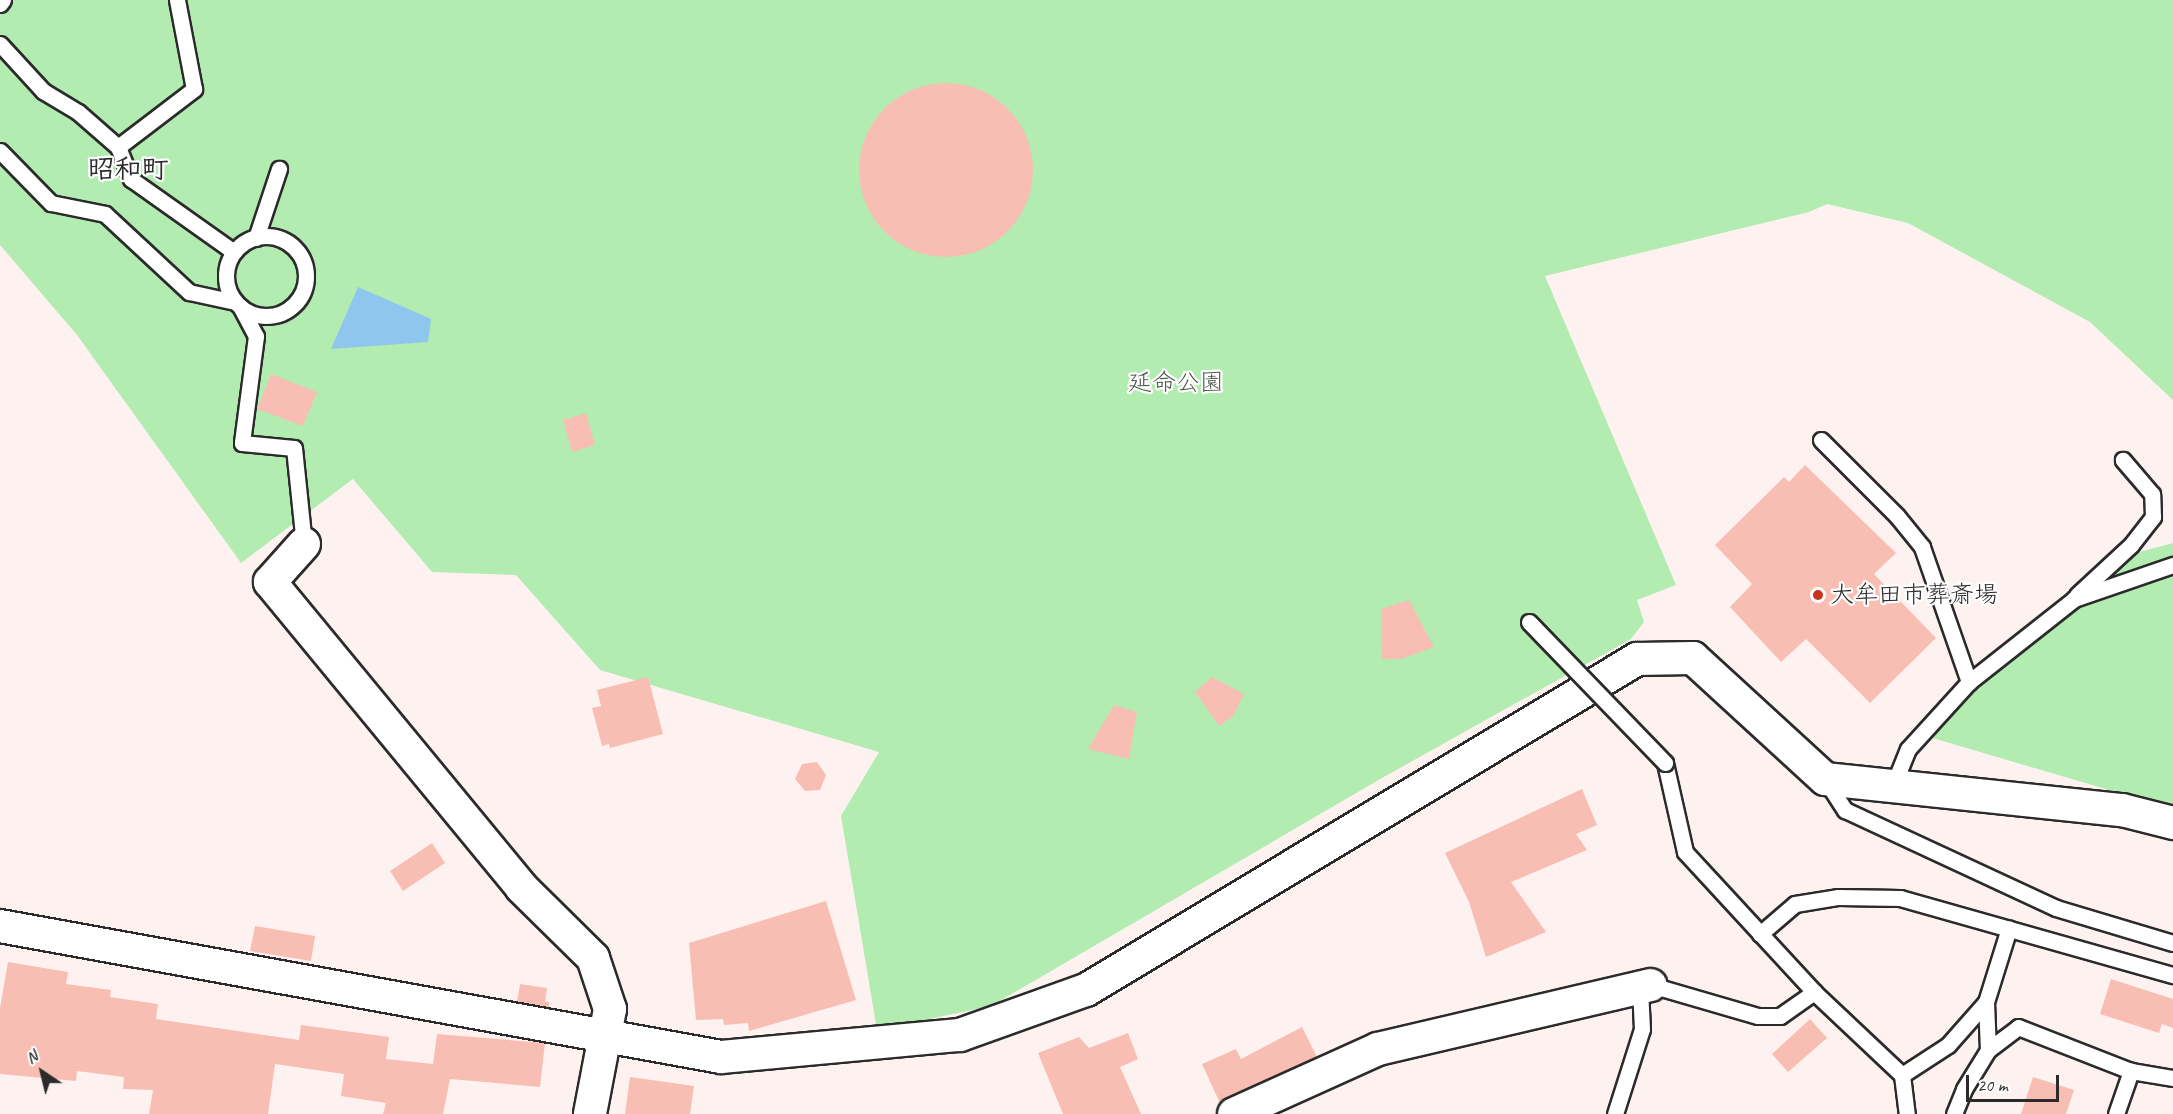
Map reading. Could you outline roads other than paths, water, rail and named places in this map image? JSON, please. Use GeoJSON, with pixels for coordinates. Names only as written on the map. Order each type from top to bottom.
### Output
{"type":"FeatureCollection","features":[{"type":"Feature","properties":{"kind":"street"},"geometry":{"type":"LineString","coordinates":[[304,544],[270,582],[521,887],[593,958],[610,1009],[603,1036],[590,1114]]}},
{"type":"Feature","properties":{"kind":"street"},"geometry":{"type":"LineString","coordinates":[[0,926],[721,1057],[960,1035],[1086,990],[1636,659],[1693,657],[1825,779],[2122,810],[2173,823]]}},
{"type":"Feature","properties":{"kind":"street"},"geometry":{"type":"LineString","coordinates":[[1234,1114],[1378,1049],[1646,987]]}},
{"type":"Feature","properties":{"kind":"lane"},"geometry":{"type":"LineString","coordinates":[[0,4],[3,0]]}},
{"type":"Feature","properties":{"kind":"lane"},"geometry":{"type":"LineString","coordinates":[[118,147],[194,89],[177,0]]}},
{"type":"Feature","properties":{"kind":"lane"},"geometry":{"type":"LineString","coordinates":[[0,44],[43,91],[78,112],[118,147],[131,179],[234,252]]}},
{"type":"Feature","properties":{"kind":"lane"},"geometry":{"type":"LineString","coordinates":[[0,151],[51,203],[105,214],[189,292],[238,305],[257,315],[284,312],[302,294],[305,268],[292,246],[281,239],[256,238],[234,252],[226,277],[238,305],[256,336],[242,443],[294,448],[304,544]]}},
{"type":"Feature","properties":{"kind":"lane"},"geometry":{"type":"LineString","coordinates":[[256,238],[279,169]]}},
{"type":"Feature","properties":{"kind":"lane"},"geometry":{"type":"LineString","coordinates":[[1821,440],[1897,516],[1922,547],[1968,682]]}},
{"type":"Feature","properties":{"kind":"lane"},"geometry":{"type":"LineString","coordinates":[[1893,786],[1908,748],[1968,682],[2074,599],[2131,545],[2152,517],[2152,494],[2122,460]]}},
{"type":"Feature","properties":{"kind":"lane"},"geometry":{"type":"LineString","coordinates":[[2074,599],[2173,565]]}},
{"type":"Feature","properties":{"kind":"lane"},"geometry":{"type":"LineString","coordinates":[[1529,622],[1665,763],[1685,852],[1814,992],[1902,1075],[1907,1114]]}},
{"type":"Feature","properties":{"kind":"lane"},"geometry":{"type":"LineString","coordinates":[[1825,779],[1845,810],[2056,908],[2173,943]]}},
{"type":"Feature","properties":{"kind":"lane"},"geometry":{"type":"LineString","coordinates":[[1760,934],[1795,904],[1838,897],[1900,898],[2173,975]]}},
{"type":"Feature","properties":{"kind":"lane"},"geometry":{"type":"LineString","coordinates":[[1988,1050],[1986,1002],[2009,928]]}},
{"type":"Feature","properties":{"kind":"lane"},"geometry":{"type":"LineString","coordinates":[[1615,1114],[1642,1029],[1646,987],[1758,1016],[1780,1016],[1814,992]]}},
{"type":"Feature","properties":{"kind":"lane"},"geometry":{"type":"LineString","coordinates":[[1902,1075],[1948,1045],[1986,1002]]}},
{"type":"Feature","properties":{"kind":"lane"},"geometry":{"type":"LineString","coordinates":[[1954,1114],[1964,1089],[1988,1050],[2018,1027],[2131,1071],[2173,1078]]}},
{"type":"Feature","properties":{"kind":"lane"},"geometry":{"type":"LineString","coordinates":[[2116,1114],[2131,1071]]}},
{"type":"Feature","properties":{"kind":"water"},"geometry":{"type":"Polygon","coordinates":[[[358,287],[431,319],[428,342],[331,349],[358,287]]]}},
{"type":"Feature","properties":{"kind":"place","name":"大牟田市葬斎場"},"geometry":{"type":"Point","coordinates":[1818,595]}},
{"type":"Feature","properties":{"kind":"district","name":"昭和町"},"geometry":{"type":"Point","coordinates":[128,170]}},
{"type":"Feature","properties":{"kind":"park label","name":"延命公園"},"geometry":{"type":"Point","coordinates":[1176,383]}}]}
